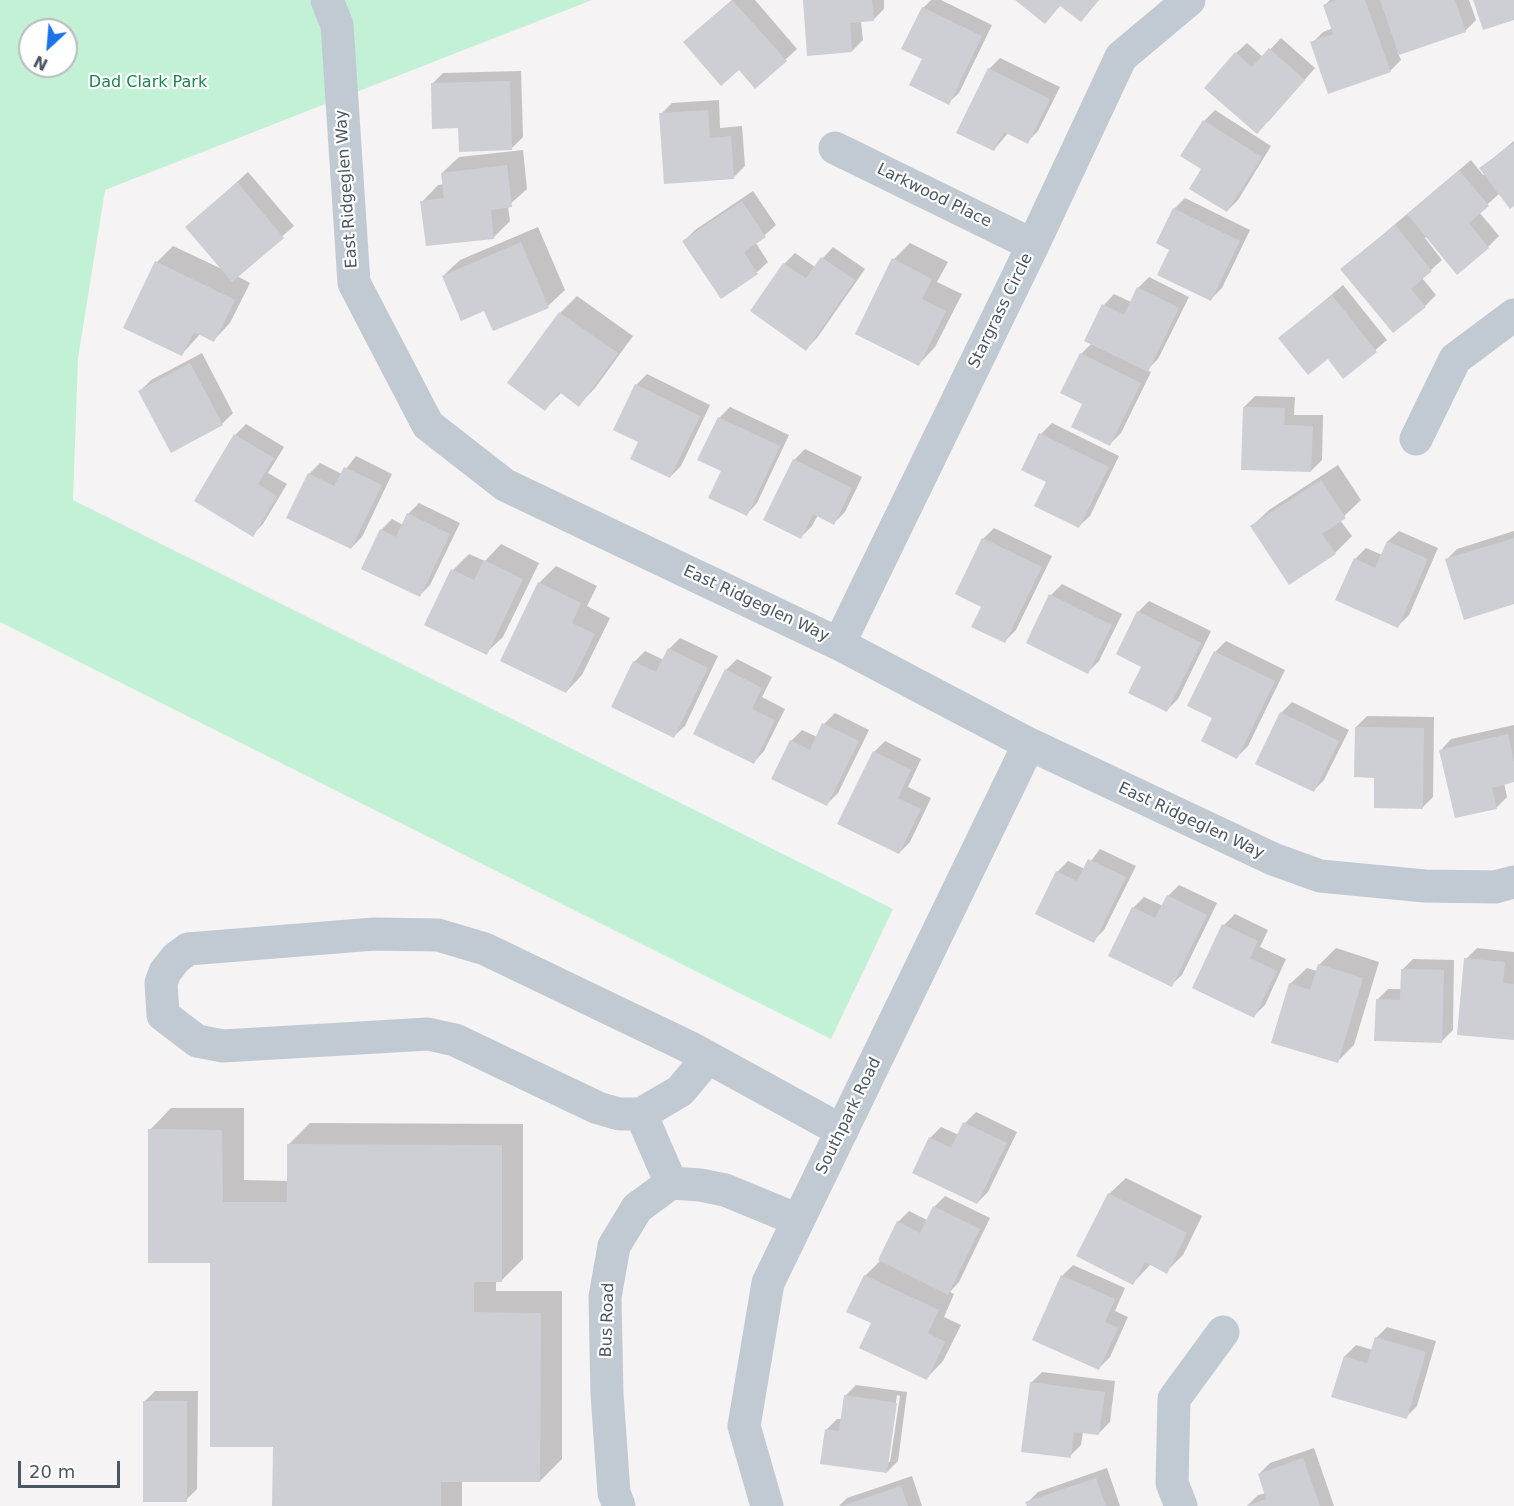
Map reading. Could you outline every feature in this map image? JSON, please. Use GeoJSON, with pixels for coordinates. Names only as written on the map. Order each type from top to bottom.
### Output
{"type":"FeatureCollection","features":[{"type":"Feature","properties":{"kind":"street","name":"East Ridgeglen Way"},"geometry":{"type":"LineString","coordinates":[[327,0],[337,25],[354,283],[428,425],[505,485],[839,644],[1029,744],[1273,859],[1320,876],[1425,886],[1495,887],[1514,882]]}},
{"type":"Feature","properties":{"kind":"street","name":"Stargrass Circle"},"geometry":{"type":"LineString","coordinates":[[839,644],[1033,245],[1121,57],[1189,0]]}},
{"type":"Feature","properties":{"kind":"street","name":"Larkwood Place"},"geometry":{"type":"LineString","coordinates":[[835,148],[1033,245]]}},
{"type":"Feature","properties":{"kind":"street"},"geometry":{"type":"LineString","coordinates":[[1416,439],[1455,359],[1514,315]]}},
{"type":"Feature","properties":{"kind":"street","name":"Southpark Road"},"geometry":{"type":"LineString","coordinates":[[767,1506],[744,1426],[768,1283],[1029,744]]}},
{"type":"Feature","properties":{"kind":"street"},"geometry":{"type":"LineString","coordinates":[[708,1058],[680,1091],[641,1114],[619,1114],[598,1108],[455,1040],[428,1034],[223,1046],[197,1041],[163,1015],[160,983],[176,958],[188,949],[374,934],[438,935],[485,949],[708,1058],[842,1131]]}},
{"type":"Feature","properties":{"kind":"street"},"geometry":{"type":"LineString","coordinates":[[641,1114],[671,1183],[725,1190],[798,1220]]}},
{"type":"Feature","properties":{"kind":"street","name":"Bus Road"},"geometry":{"type":"LineString","coordinates":[[619,1506],[614,1492],[607,1394],[605,1297],[614,1246],[637,1208],[671,1183]]}},
{"type":"Feature","properties":{"kind":"street"},"geometry":{"type":"LineString","coordinates":[[1181,1506],[1172,1483],[1174,1399],[1223,1332]]}},
{"type":"Feature","properties":{"kind":"green space","name":"Dad Clark Park"},"geometry":{"type":"Polygon","coordinates":[[[0,0],[592,0],[105,190],[78,358],[73,500],[893,909],[831,1039],[0,622],[0,0]]]}},
{"type":"Feature","properties":{"kind":"building"},"geometry":{"type":"Polygon","coordinates":[[[732,0],[787,61],[755,89],[739,70],[721,86],[683,42],[732,0]]]}},
{"type":"Feature","properties":{"kind":"building"},"geometry":{"type":"Polygon","coordinates":[[[803,0],[872,0],[874,21],[850,23],[852,52],[807,56],[803,0]]]}},
{"type":"Feature","properties":{"kind":"building"},"geometry":{"type":"Polygon","coordinates":[[[1015,0],[1099,0],[1081,22],[1060,6],[1045,24],[1015,0]]]}},
{"type":"Feature","properties":{"kind":"building"},"geometry":{"type":"Polygon","coordinates":[[[1337,0],[1365,0],[1391,72],[1328,94],[1310,42],[1333,34],[1323,5],[1337,0]]]}},
{"type":"Feature","properties":{"kind":"building"},"geometry":{"type":"Polygon","coordinates":[[[1380,0],[1455,0],[1466,32],[1399,55],[1380,0]]]}},
{"type":"Feature","properties":{"kind":"building"},"geometry":{"type":"Polygon","coordinates":[[[1473,0],[1514,0],[1514,20],[1483,30],[1473,0]]]}},
{"type":"Feature","properties":{"kind":"building"},"geometry":{"type":"Polygon","coordinates":[[[922,7],[982,36],[949,105],[909,85],[922,59],[901,49],[922,7]]]}},
{"type":"Feature","properties":{"kind":"building"},"geometry":{"type":"Polygon","coordinates":[[[1269,48],[1305,80],[1257,134],[1204,88],[1235,52],[1252,67],[1269,48]]]}},
{"type":"Feature","properties":{"kind":"building"},"geometry":{"type":"Polygon","coordinates":[[[988,68],[1050,99],[1028,144],[1004,132],[994,151],[956,133],[988,68]]]}},
{"type":"Feature","properties":{"kind":"building"},"geometry":{"type":"Polygon","coordinates":[[[510,81],[512,150],[459,152],[458,128],[432,129],[431,83],[510,81]]]}},
{"type":"Feature","properties":{"kind":"building"},"geometry":{"type":"Polygon","coordinates":[[[708,110],[710,138],[731,136],[734,179],[664,184],[659,113],[708,110]]]}},
{"type":"Feature","properties":{"kind":"building"},"geometry":{"type":"Polygon","coordinates":[[[1203,120],[1262,157],[1227,212],[1189,189],[1201,169],[1180,156],[1203,120]]]}},
{"type":"Feature","properties":{"kind":"building"},"geometry":{"type":"Polygon","coordinates":[[[1514,143],[1514,206],[1510,209],[1479,168],[1514,143]]]}},
{"type":"Feature","properties":{"kind":"building"},"geometry":{"type":"Polygon","coordinates":[[[507,165],[512,207],[491,210],[494,239],[426,246],[420,201],[444,198],[441,173],[507,165]]]}},
{"type":"Feature","properties":{"kind":"building"},"geometry":{"type":"Polygon","coordinates":[[[1459,170],[1489,206],[1469,223],[1489,248],[1457,275],[1407,214],[1459,170]]]}},
{"type":"Feature","properties":{"kind":"building"},"geometry":{"type":"Polygon","coordinates":[[[237,182],[284,238],[232,282],[185,227],[237,182]]]}},
{"type":"Feature","properties":{"kind":"building"},"geometry":{"type":"Polygon","coordinates":[[[742,201],[766,237],[744,252],[758,274],[721,299],[682,241],[742,201]]]}},
{"type":"Feature","properties":{"kind":"building"},"geometry":{"type":"Polygon","coordinates":[[[1173,208],[1240,241],[1211,301],[1157,275],[1169,250],[1156,243],[1173,208]]]}},
{"type":"Feature","properties":{"kind":"building"},"geometry":{"type":"Polygon","coordinates":[[[1395,225],[1432,271],[1411,289],[1426,307],[1393,333],[1340,269],[1395,225]]]}},
{"type":"Feature","properties":{"kind":"building"},"geometry":{"type":"Polygon","coordinates":[[[521,242],[549,308],[493,331],[484,311],[461,321],[442,276],[521,242]]]}},
{"type":"Feature","properties":{"kind":"building"},"geometry":{"type":"Polygon","coordinates":[[[821,257],[855,280],[806,351],[750,311],[783,263],[806,278],[821,257]]]}},
{"type":"Feature","properties":{"kind":"building"},"geometry":{"type":"Polygon","coordinates":[[[892,258],[932,279],[922,299],[946,311],[919,366],[855,334],[892,258]]]}},
{"type":"Feature","properties":{"kind":"building"},"geometry":{"type":"Polygon","coordinates":[[[155,261],[235,300],[214,342],[194,332],[182,356],[123,328],[155,261]]]}},
{"type":"Feature","properties":{"kind":"building"},"geometry":{"type":"Polygon","coordinates":[[[1137,287],[1179,308],[1148,372],[1084,341],[1102,304],[1124,315],[1137,287]]]}},
{"type":"Feature","properties":{"kind":"building"},"geometry":{"type":"Polygon","coordinates":[[[1332,295],[1377,352],[1343,379],[1328,359],[1308,375],[1278,338],[1332,295]]]}},
{"type":"Feature","properties":{"kind":"building"},"geometry":{"type":"Polygon","coordinates":[[[559,312],[618,353],[579,407],[559,392],[545,411],[507,383],[559,312]]]}},
{"type":"Feature","properties":{"kind":"building"},"geometry":{"type":"Polygon","coordinates":[[[1080,353],[1141,383],[1110,446],[1071,427],[1082,404],[1060,393],[1080,353]]]}},
{"type":"Feature","properties":{"kind":"building"},"geometry":{"type":"Polygon","coordinates":[[[190,363],[223,425],[171,453],[138,391],[190,363]]]}},
{"type":"Feature","properties":{"kind":"building"},"geometry":{"type":"Polygon","coordinates":[[[635,384],[700,416],[670,478],[630,459],[638,442],[613,430],[635,384]]]}},
{"type":"Feature","properties":{"kind":"building"},"geometry":{"type":"Polygon","coordinates":[[[1243,407],[1285,408],[1284,425],[1313,426],[1311,472],[1241,470],[1243,407]]]}},
{"type":"Feature","properties":{"kind":"building"},"geometry":{"type":"Polygon","coordinates":[[[718,417],[780,446],[747,516],[708,498],[721,471],[697,460],[718,417]]]}},
{"type":"Feature","properties":{"kind":"building"},"geometry":{"type":"Polygon","coordinates":[[[1039,433],[1109,467],[1079,528],[1034,506],[1046,482],[1021,470],[1039,433]]]}},
{"type":"Feature","properties":{"kind":"building"},"geometry":{"type":"Polygon","coordinates":[[[234,434],[274,458],[258,484],[277,496],[253,537],[194,501],[234,434]]]}},
{"type":"Feature","properties":{"kind":"building"},"geometry":{"type":"Polygon","coordinates":[[[793,459],[852,488],[834,525],[813,514],[801,539],[763,520],[793,459]]]}},
{"type":"Feature","properties":{"kind":"building"},"geometry":{"type":"Polygon","coordinates":[[[344,467],[382,485],[351,549],[286,518],[308,473],[334,486],[344,467]]]}},
{"type":"Feature","properties":{"kind":"building"},"geometry":{"type":"Polygon","coordinates":[[[1321,480],[1346,518],[1322,534],[1336,554],[1289,585],[1250,526],[1321,480]]]}},
{"type":"Feature","properties":{"kind":"building"},"geometry":{"type":"Polygon","coordinates":[[[407,513],[450,534],[420,597],[361,569],[380,529],[396,537],[407,513]]]}},
{"type":"Feature","properties":{"kind":"building"},"geometry":{"type":"Polygon","coordinates":[[[982,538],[1042,567],[1005,643],[971,627],[981,607],[955,594],[982,538]]]}},
{"type":"Feature","properties":{"kind":"building"},"geometry":{"type":"Polygon","coordinates":[[[1514,538],[1514,604],[1464,620],[1445,559],[1514,538]]]}},
{"type":"Feature","properties":{"kind":"building"},"geometry":{"type":"Polygon","coordinates":[[[1387,541],[1428,559],[1398,628],[1335,600],[1354,558],[1375,568],[1387,541]]]}},
{"type":"Feature","properties":{"kind":"building"},"geometry":{"type":"Polygon","coordinates":[[[484,560],[523,579],[487,655],[424,625],[451,569],[474,580],[484,560]]]}},
{"type":"Feature","properties":{"kind":"building"},"geometry":{"type":"Polygon","coordinates":[[[538,582],[581,603],[572,623],[595,634],[566,693],[500,661],[538,582]]]}},
{"type":"Feature","properties":{"kind":"building"},"geometry":{"type":"Polygon","coordinates":[[[1049,594],[1112,625],[1088,674],[1026,643],[1049,594]]]}},
{"type":"Feature","properties":{"kind":"building"},"geometry":{"type":"Polygon","coordinates":[[[1137,611],[1201,643],[1167,712],[1128,693],[1141,667],[1116,654],[1137,611]]]}},
{"type":"Feature","properties":{"kind":"building"},"geometry":{"type":"Polygon","coordinates":[[[668,648],[708,668],[674,738],[611,707],[633,661],[656,672],[668,648]]]}},
{"type":"Feature","properties":{"kind":"building"},"geometry":{"type":"Polygon","coordinates":[[[1214,651],[1275,681],[1237,759],[1201,741],[1212,718],[1187,706],[1214,651]]]}},
{"type":"Feature","properties":{"kind":"building"},"geometry":{"type":"Polygon","coordinates":[[[725,669],[762,688],[752,709],[775,720],[754,764],[693,734],[725,669]]]}},
{"type":"Feature","properties":{"kind":"building"},"geometry":{"type":"Polygon","coordinates":[[[1280,712],[1339,741],[1314,792],[1255,764],[1280,712]]]}},
{"type":"Feature","properties":{"kind":"building"},"geometry":{"type":"Polygon","coordinates":[[[822,723],[859,741],[827,806],[771,779],[790,740],[810,750],[822,723]]]}},
{"type":"Feature","properties":{"kind":"building"},"geometry":{"type":"Polygon","coordinates":[[[1355,727],[1424,728],[1423,809],[1374,808],[1374,778],[1354,777],[1355,727]]]}},
{"type":"Feature","properties":{"kind":"building"},"geometry":{"type":"Polygon","coordinates":[[[1508,734],[1514,762],[1514,782],[1492,788],[1497,809],[1455,818],[1439,750],[1508,734]]]}},
{"type":"Feature","properties":{"kind":"building"},"geometry":{"type":"Polygon","coordinates":[[[873,751],[911,770],[898,798],[921,809],[899,854],[837,824],[873,751]]]}},
{"type":"Feature","properties":{"kind":"building"},"geometry":{"type":"Polygon","coordinates":[[[1088,859],[1126,877],[1094,943],[1035,914],[1056,871],[1077,881],[1088,859]]]}},
{"type":"Feature","properties":{"kind":"building"},"geometry":{"type":"Polygon","coordinates":[[[1167,895],[1207,915],[1172,987],[1108,956],[1132,907],[1155,918],[1167,895]]]}},
{"type":"Feature","properties":{"kind":"building"},"geometry":{"type":"Polygon","coordinates":[[[1222,924],[1258,941],[1250,958],[1277,971],[1254,1018],[1192,988],[1222,924]]]}},
{"type":"Feature","properties":{"kind":"building"},"geometry":{"type":"Polygon","coordinates":[[[1464,958],[1505,962],[1503,983],[1514,984],[1514,1040],[1457,1035],[1464,958]]]}},
{"type":"Feature","properties":{"kind":"building"},"geometry":{"type":"Polygon","coordinates":[[[1318,964],[1363,978],[1338,1063],[1271,1043],[1289,983],[1310,990],[1318,964]]]}},
{"type":"Feature","properties":{"kind":"building"},"geometry":{"type":"Polygon","coordinates":[[[1401,969],[1444,970],[1442,1043],[1374,1041],[1376,999],[1400,1000],[1401,969]]]}},
{"type":"Feature","properties":{"kind":"building"},"geometry":{"type":"Polygon","coordinates":[[[963,1122],[1007,1143],[977,1204],[912,1173],[929,1137],[951,1148],[963,1122]]]}},
{"type":"Feature","properties":{"kind":"building"},"geometry":{"type":"Polygon","coordinates":[[[148,1129],[222,1130],[223,1202],[287,1202],[287,1144],[502,1145],[502,1282],[474,1282],[474,1312],[541,1313],[540,1482],[441,1482],[441,1506],[272,1506],[273,1447],[210,1447],[210,1263],[148,1263],[148,1129]]]}},
{"type":"Feature","properties":{"kind":"building"},"geometry":{"type":"Polygon","coordinates":[[[1108,1193],[1187,1233],[1167,1274],[1145,1262],[1133,1285],[1076,1256],[1108,1193]]]}},
{"type":"Feature","properties":{"kind":"building"},"geometry":{"type":"Polygon","coordinates":[[[933,1206],[980,1229],[948,1295],[878,1260],[897,1221],[920,1233],[933,1206]]]}},
{"type":"Feature","properties":{"kind":"building"},"geometry":{"type":"Polygon","coordinates":[[[864,1275],[939,1310],[928,1333],[945,1342],[927,1380],[859,1348],[871,1323],[846,1312],[864,1275]]]}},
{"type":"Feature","properties":{"kind":"building"},"geometry":{"type":"Polygon","coordinates":[[[1061,1275],[1115,1299],[1105,1322],[1118,1328],[1099,1370],[1032,1340],[1061,1275]]]}},
{"type":"Feature","properties":{"kind":"building"},"geometry":{"type":"Polygon","coordinates":[[[1375,1337],[1426,1352],[1407,1419],[1331,1397],[1344,1356],[1367,1363],[1375,1337]]]}},
{"type":"Feature","properties":{"kind":"building"},"geometry":{"type":"Polygon","coordinates":[[[1030,1382],[1105,1392],[1099,1435],[1074,1432],[1071,1458],[1021,1452],[1030,1382]]]}},
{"type":"Feature","properties":{"kind":"building"},"geometry":{"type":"Polygon","coordinates":[[[844,1395],[897,1403],[887,1473],[820,1464],[825,1429],[839,1431],[844,1395]]]}},
{"type":"Feature","properties":{"kind":"building"},"geometry":{"type":"Polygon","coordinates":[[[143,1401],[187,1401],[187,1502],[143,1502],[143,1401]]]}},
{"type":"Feature","properties":{"kind":"building"},"geometry":{"type":"Polygon","coordinates":[[[1303,1458],[1320,1506],[1246,1506],[1266,1499],[1258,1474],[1303,1458]]]}},
{"type":"Feature","properties":{"kind":"building"},"geometry":{"type":"Polygon","coordinates":[[[1096,1478],[1106,1506],[1027,1506],[1025,1502],[1096,1478]]]}},
{"type":"Feature","properties":{"kind":"building"},"geometry":{"type":"Polygon","coordinates":[[[901,1486],[908,1506],[842,1506],[901,1486]]]}}]}
